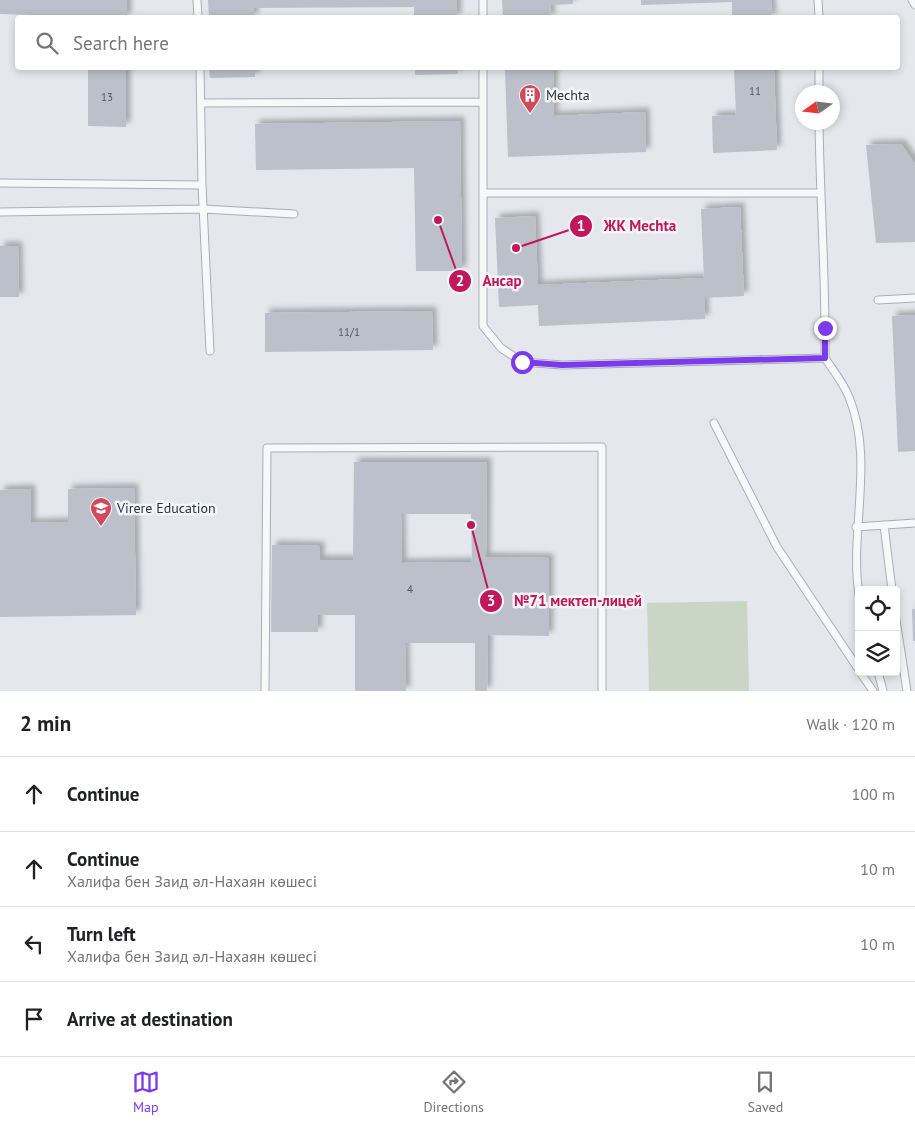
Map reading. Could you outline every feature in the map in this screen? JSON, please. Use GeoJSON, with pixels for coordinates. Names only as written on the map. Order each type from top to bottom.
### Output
{"type":"FeatureCollection","features":[{"type":"Feature","properties":{"kind":"lane"},"geometry":{"type":"LineString","coordinates":[[197,0],[198,15]]}},
{"type":"Feature","properties":{"kind":"lane"},"geometry":{"type":"LineString","coordinates":[[483,0],[483,15]]}},
{"type":"Feature","properties":{"kind":"lane"},"geometry":{"type":"LineString","coordinates":[[818,0],[818,15]]}},
{"type":"Feature","properties":{"kind":"lane"},"geometry":{"type":"LineString","coordinates":[[912,0],[915,5]]}},
{"type":"Feature","properties":{"kind":"lane"},"geometry":{"type":"LineString","coordinates":[[200,70],[202,185],[210,351]]}},
{"type":"Feature","properties":{"kind":"lane"},"geometry":{"type":"LineString","coordinates":[[483,70],[483,326],[501,348],[522,362],[562,365],[825,358]]}},
{"type":"Feature","properties":{"kind":"lane"},"geometry":{"type":"LineString","coordinates":[[819,70],[819,85]]}},
{"type":"Feature","properties":{"kind":"lane"},"geometry":{"type":"LineString","coordinates":[[202,103],[483,102]]}},
{"type":"Feature","properties":{"kind":"lane"},"geometry":{"type":"LineString","coordinates":[[819,130],[820,192],[826,306],[825,358],[849,397],[857,427],[861,463],[860,504],[856,527],[855,573],[857,586]]}},
{"type":"Feature","properties":{"kind":"lane"},"geometry":{"type":"LineString","coordinates":[[0,183],[202,185]]}},
{"type":"Feature","properties":{"kind":"lane"},"geometry":{"type":"LineString","coordinates":[[483,194],[820,192]]}},
{"type":"Feature","properties":{"kind":"lane"},"geometry":{"type":"LineString","coordinates":[[0,212],[203,209],[294,214]]}},
{"type":"Feature","properties":{"kind":"lane"},"geometry":{"type":"LineString","coordinates":[[878,300],[915,298]]}},
{"type":"Feature","properties":{"kind":"lane"},"geometry":{"type":"LineString","coordinates":[[714,423],[777,547],[855,665]]}},
{"type":"Feature","properties":{"kind":"lane"},"geometry":{"type":"LineString","coordinates":[[265,691],[267,448],[592,447],[602,447],[602,691]]}},
{"type":"Feature","properties":{"kind":"lane"},"geometry":{"type":"LineString","coordinates":[[856,527],[915,523]]}},
{"type":"Feature","properties":{"kind":"lane"},"geometry":{"type":"LineString","coordinates":[[884,525],[892,586]]}},
{"type":"Feature","properties":{"kind":"lane"},"geometry":{"type":"LineString","coordinates":[[898,631],[907,691]]}},
{"type":"Feature","properties":{"kind":"lane"},"geometry":{"type":"LineString","coordinates":[[862,676],[872,691]]}},
{"type":"Feature","properties":{"kind":"lane"},"geometry":{"type":"LineString","coordinates":[[879,676],[883,691]]}},
{"type":"Feature","properties":{"kind":"green space"},"geometry":{"type":"Polygon","coordinates":[[[747,601],[749,691],[649,691],[647,603],[747,601]]]}},
{"type":"Feature","properties":{"kind":"building"},"geometry":{"type":"Polygon","coordinates":[[[0,0],[127,0],[127,15],[0,14],[0,0]]]}},
{"type":"Feature","properties":{"kind":"building"},"geometry":{"type":"Polygon","coordinates":[[[208,0],[457,0],[457,15],[414,15],[414,7],[254,8],[254,15],[209,15],[208,0]]]}},
{"type":"Feature","properties":{"kind":"building"},"geometry":{"type":"Polygon","coordinates":[[[502,0],[573,0],[573,4],[550,5],[551,15],[503,15],[502,0]]]}},
{"type":"Feature","properties":{"kind":"building"},"geometry":{"type":"Polygon","coordinates":[[[641,0],[771,0],[772,15],[732,15],[732,2],[641,5],[641,0]]]}},
{"type":"Feature","properties":{"kind":"building"},"geometry":{"type":"Polygon","coordinates":[[[88,70],[126,70],[126,127],[88,126],[88,70]]]}},
{"type":"Feature","properties":{"kind":"building"},"geometry":{"type":"Polygon","coordinates":[[[209,70],[255,70],[255,77],[210,78],[209,70]]]}},
{"type":"Feature","properties":{"kind":"building"},"geometry":{"type":"Polygon","coordinates":[[[415,70],[457,70],[458,74],[415,75],[415,70]]]}},
{"type":"Feature","properties":{"kind":"building","name":"Mechta"},"geometry":{"type":"Polygon","coordinates":[[[505,70],[553,70],[554,116],[645,112],[646,152],[508,157],[505,70]]]}},
{"type":"Feature","properties":{"kind":"building"},"geometry":{"type":"Polygon","coordinates":[[[734,70],[774,70],[777,150],[713,153],[712,116],[736,115],[734,70]]]}},
{"type":"Feature","properties":{"kind":"building"},"geometry":{"type":"Polygon","coordinates":[[[460,121],[462,271],[416,271],[414,168],[256,170],[255,124],[460,121]]]}},
{"type":"Feature","properties":{"kind":"building"},"geometry":{"type":"Polygon","coordinates":[[[901,144],[915,164],[915,242],[876,243],[866,145],[901,144]]]}},
{"type":"Feature","properties":{"kind":"building"},"geometry":{"type":"Polygon","coordinates":[[[740,207],[744,296],[704,298],[705,319],[539,326],[538,305],[499,307],[495,218],[535,216],[538,285],[704,278],[701,209],[740,207]]]}},
{"type":"Feature","properties":{"kind":"building"},"geometry":{"type":"Polygon","coordinates":[[[0,246],[18,246],[19,297],[0,297],[0,246]]]}},
{"type":"Feature","properties":{"kind":"building"},"geometry":{"type":"Polygon","coordinates":[[[432,311],[433,350],[265,352],[265,313],[432,311]]]}},
{"type":"Feature","properties":{"kind":"building"},"geometry":{"type":"Polygon","coordinates":[[[915,315],[915,451],[898,452],[892,316],[915,315]]]}},
{"type":"Feature","properties":{"kind":"building"},"geometry":{"type":"Polygon","coordinates":[[[354,462],[487,462],[486,557],[549,558],[549,636],[488,635],[487,691],[475,691],[475,643],[405,643],[406,691],[355,691],[355,615],[318,615],[318,632],[271,632],[272,545],[320,546],[320,560],[353,560],[354,462]],[[401,514],[402,563],[472,562],[471,514],[401,514]]]}},
{"type":"Feature","properties":{"kind":"building"},"geometry":{"type":"Polygon","coordinates":[[[134,488],[136,615],[0,617],[0,490],[31,489],[31,523],[68,522],[68,489],[134,488]]]}},
{"type":"Feature","properties":{"kind":"building"},"geometry":{"type":"Polygon","coordinates":[[[912,609],[915,609],[915,641],[913,641],[912,609]]]}},
{"type":"Feature","properties":{"kind":"place","name":"Mechta"},"geometry":{"type":"Point","coordinates":[530,114]}},
{"type":"Feature","properties":{"kind":"place","name":"Ансар"},"geometry":{"type":"Point","coordinates":[438,220]}},
{"type":"Feature","properties":{"kind":"place","name":"ЖК Mechta"},"geometry":{"type":"Point","coordinates":[516,248]}},
{"type":"Feature","properties":{"kind":"place","name":"№71 мектеп-лицей"},"geometry":{"type":"Point","coordinates":[471,525]}},
{"type":"Feature","properties":{"kind":"place","name":"Virere Education"},"geometry":{"type":"Point","coordinates":[101,527]}},
{"type":"Feature","properties":{"kind":"route"},"geometry":{"type":"LineString","coordinates":[[522,362],[562,365],[825,358],[825,328]]}}]}
